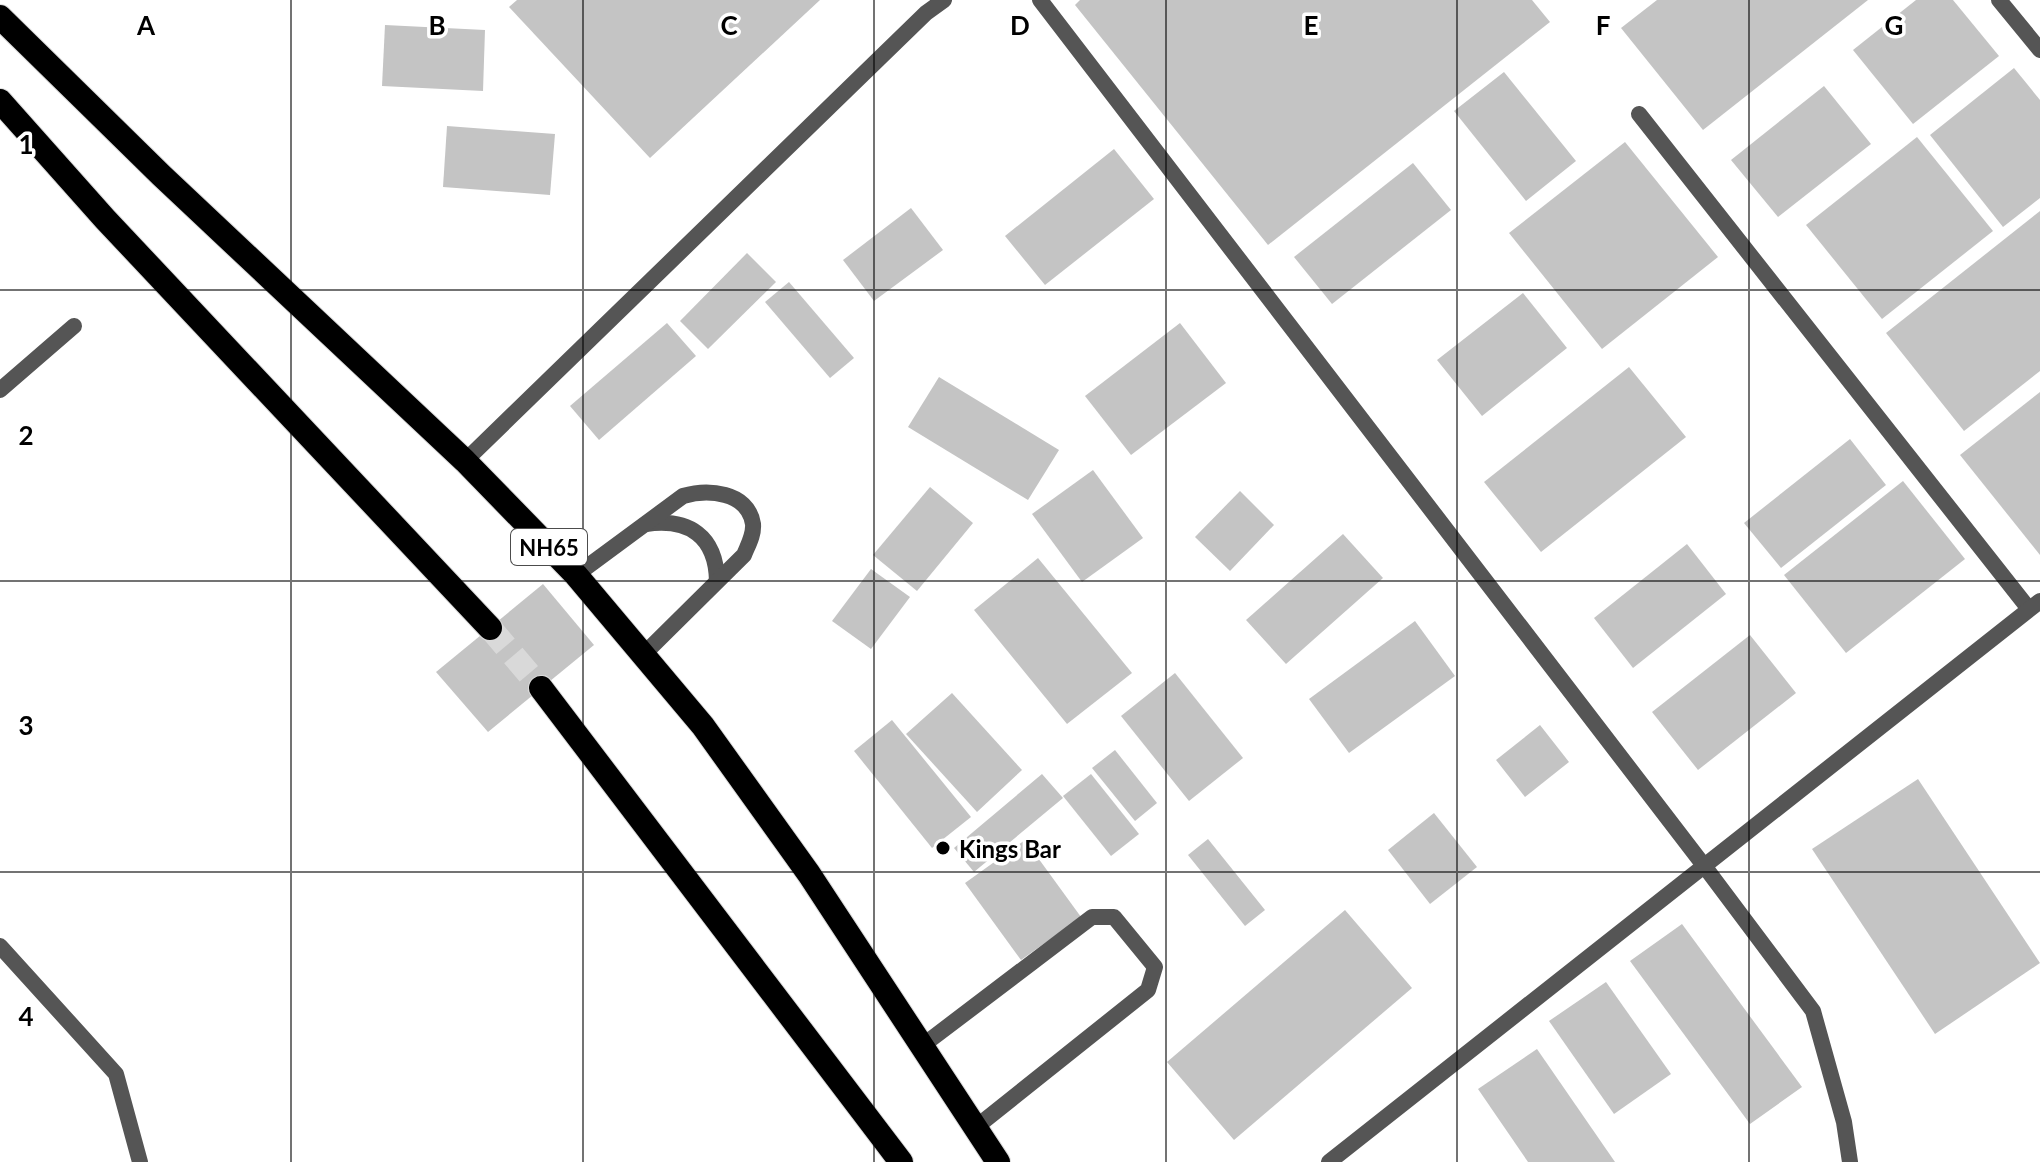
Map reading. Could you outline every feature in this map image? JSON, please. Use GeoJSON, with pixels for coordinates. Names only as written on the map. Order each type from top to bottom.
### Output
{"type":"FeatureCollection","features":[{"type":"Feature","properties":{"kind":"highway","name":"NH65"},"geometry":{"type":"LineString","coordinates":[[0,17],[161,175],[465,461],[576,575],[703,726],[809,874],[998,1162]]}},
{"type":"Feature","properties":{"kind":"highway"},"geometry":{"type":"LineString","coordinates":[[0,101],[105,219],[490,628]]}},
{"type":"Feature","properties":{"kind":"highway"},"geometry":{"type":"LineString","coordinates":[[541,688],[901,1162]]}},
{"type":"Feature","properties":{"kind":"street"},"geometry":{"type":"LineString","coordinates":[[465,461],[926,13],[944,0]]}},
{"type":"Feature","properties":{"kind":"street"},"geometry":{"type":"LineString","coordinates":[[1040,0],[1813,1011],[1844,1122],[1850,1162]]}},
{"type":"Feature","properties":{"kind":"street"},"geometry":{"type":"LineString","coordinates":[[1999,0],[2040,50]]}},
{"type":"Feature","properties":{"kind":"street"},"geometry":{"type":"LineString","coordinates":[[1329,1162],[2035,605],[1639,114]]}},
{"type":"Feature","properties":{"kind":"street"},"geometry":{"type":"LineString","coordinates":[[0,390],[74,326]]}},
{"type":"Feature","properties":{"kind":"street"},"geometry":{"type":"LineString","coordinates":[[576,575],[683,496],[701,491],[728,495],[746,508],[753,523],[752,536],[744,555],[643,655]]}},
{"type":"Feature","properties":{"kind":"street"},"geometry":{"type":"LineString","coordinates":[[644,524],[666,521],[682,525],[699,536],[712,548],[717,560],[717,581]]}},
{"type":"Feature","properties":{"kind":"street"},"geometry":{"type":"LineString","coordinates":[[922,1046],[1092,917],[1114,917],[1155,967],[1148,990],[975,1128]]}},
{"type":"Feature","properties":{"kind":"street"},"geometry":{"type":"LineString","coordinates":[[0,946],[116,1074],[140,1162]]}},
{"type":"Feature","properties":{"kind":"building"},"geometry":{"type":"Polygon","coordinates":[[[517,0],[820,0],[650,158],[509,7],[517,0]]]}},
{"type":"Feature","properties":{"kind":"building"},"geometry":{"type":"Polygon","coordinates":[[[1080,0],[1532,0],[1550,22],[1268,245],[1075,5],[1080,0]]]}},
{"type":"Feature","properties":{"kind":"building"},"geometry":{"type":"Polygon","coordinates":[[[1657,0],[1868,0],[1703,130],[1621,28],[1657,0]]]}},
{"type":"Feature","properties":{"kind":"building"},"geometry":{"type":"Polygon","coordinates":[[[1916,0],[1953,0],[1999,56],[1913,124],[1853,50],[1916,0]]]}},
{"type":"Feature","properties":{"kind":"building"},"geometry":{"type":"Polygon","coordinates":[[[385,25],[485,30],[483,91],[382,86],[385,25]]]}},
{"type":"Feature","properties":{"kind":"building"},"geometry":{"type":"Polygon","coordinates":[[[2014,68],[2040,100],[2040,198],[2003,227],[1930,135],[2014,68]]]}},
{"type":"Feature","properties":{"kind":"building"},"geometry":{"type":"Polygon","coordinates":[[[1504,72],[1576,161],[1526,201],[1454,111],[1504,72]]]}},
{"type":"Feature","properties":{"kind":"building"},"geometry":{"type":"Polygon","coordinates":[[[1824,86],[1871,144],[1778,217],[1731,160],[1824,86]]]}},
{"type":"Feature","properties":{"kind":"building"},"geometry":{"type":"Polygon","coordinates":[[[447,126],[555,134],[550,195],[443,187],[447,126]]]}},
{"type":"Feature","properties":{"kind":"building"},"geometry":{"type":"Polygon","coordinates":[[[1917,137],[1993,231],[1882,319],[1806,225],[1917,137]]]}},
{"type":"Feature","properties":{"kind":"building"},"geometry":{"type":"Polygon","coordinates":[[[1625,142],[1718,257],[1602,349],[1509,233],[1625,142]]]}},
{"type":"Feature","properties":{"kind":"building"},"geometry":{"type":"Polygon","coordinates":[[[1114,149],[1154,199],[1045,285],[1005,236],[1114,149]]]}},
{"type":"Feature","properties":{"kind":"building"},"geometry":{"type":"Polygon","coordinates":[[[1413,163],[1451,210],[1332,304],[1294,257],[1413,163]]]}},
{"type":"Feature","properties":{"kind":"building"},"geometry":{"type":"Polygon","coordinates":[[[911,208],[943,250],[874,301],[843,260],[911,208]]]}},
{"type":"Feature","properties":{"kind":"building"},"geometry":{"type":"Polygon","coordinates":[[[2040,211],[2040,371],[1964,431],[1886,333],[2040,211]]]}},
{"type":"Feature","properties":{"kind":"building"},"geometry":{"type":"Polygon","coordinates":[[[747,253],[776,282],[708,349],[680,321],[747,253]]]}},
{"type":"Feature","properties":{"kind":"building"},"geometry":{"type":"Polygon","coordinates":[[[789,282],[854,358],[830,378],[765,302],[789,282]]]}},
{"type":"Feature","properties":{"kind":"building"},"geometry":{"type":"Polygon","coordinates":[[[1523,293],[1567,348],[1482,416],[1437,360],[1523,293]]]}},
{"type":"Feature","properties":{"kind":"building"},"geometry":{"type":"Polygon","coordinates":[[[667,323],[696,356],[599,440],[570,406],[667,323]]]}},
{"type":"Feature","properties":{"kind":"building"},"geometry":{"type":"Polygon","coordinates":[[[1180,323],[1226,383],[1131,455],[1085,396],[1180,323]]]}},
{"type":"Feature","properties":{"kind":"building"},"geometry":{"type":"Polygon","coordinates":[[[1629,367],[1686,437],[1541,552],[1484,482],[1629,367]]]}},
{"type":"Feature","properties":{"kind":"building"},"geometry":{"type":"Polygon","coordinates":[[[939,377],[1059,450],[1028,500],[908,427],[939,377]]]}},
{"type":"Feature","properties":{"kind":"building"},"geometry":{"type":"Polygon","coordinates":[[[2040,392],[2040,555],[1960,455],[2040,392]]]}},
{"type":"Feature","properties":{"kind":"building"},"geometry":{"type":"Polygon","coordinates":[[[1850,439],[1886,485],[1781,568],[1744,523],[1850,439]]]}},
{"type":"Feature","properties":{"kind":"building"},"geometry":{"type":"Polygon","coordinates":[[[1093,470],[1143,538],[1082,582],[1032,514],[1093,470]]]}},
{"type":"Feature","properties":{"kind":"building"},"geometry":{"type":"Polygon","coordinates":[[[1903,481],[1965,559],[1846,653],[1784,575],[1903,481]]]}},
{"type":"Feature","properties":{"kind":"building"},"geometry":{"type":"Polygon","coordinates":[[[930,487],[973,523],[917,591],[873,555],[930,487]]]}},
{"type":"Feature","properties":{"kind":"building"},"geometry":{"type":"Polygon","coordinates":[[[1240,491],[1274,525],[1230,571],[1195,537],[1240,491]]]}},
{"type":"Feature","properties":{"kind":"building"},"geometry":{"type":"Polygon","coordinates":[[[1343,534],[1383,578],[1286,664],[1246,620],[1343,534]]]}},
{"type":"Feature","properties":{"kind":"building"},"geometry":{"type":"Polygon","coordinates":[[[1687,544],[1726,594],[1633,668],[1594,618],[1687,544]]]}},
{"type":"Feature","properties":{"kind":"building"},"geometry":{"type":"Polygon","coordinates":[[[1038,558],[1132,673],[1067,724],[974,610],[1038,558]]]}},
{"type":"Feature","properties":{"kind":"building"},"geometry":{"type":"Polygon","coordinates":[[[871,569],[910,597],[871,649],[832,621],[871,569]]]}},
{"type":"Feature","properties":{"kind":"building"},"geometry":{"type":"Polygon","coordinates":[[[543,584],[594,645],[488,732],[436,672],[543,584]]]}},
{"type":"Feature","properties":{"kind":"building"},"geometry":{"type":"Polygon","coordinates":[[[1415,621],[1455,676],[1349,753],[1309,699],[1415,621]]]}},
{"type":"Feature","properties":{"kind":"building"},"geometry":{"type":"Polygon","coordinates":[[[1750,635],[1796,693],[1698,770],[1652,712],[1750,635]]]}},
{"type":"Feature","properties":{"kind":"building"},"geometry":{"type":"Polygon","coordinates":[[[1175,673],[1243,758],[1189,801],[1121,716],[1175,673]]]}},
{"type":"Feature","properties":{"kind":"building"},"geometry":{"type":"Polygon","coordinates":[[[952,693],[1022,770],[977,812],[906,734],[952,693]]]}},
{"type":"Feature","properties":{"kind":"building"},"geometry":{"type":"Polygon","coordinates":[[[892,720],[971,817],[932,848],[854,751],[892,720]]]}},
{"type":"Feature","properties":{"kind":"building"},"geometry":{"type":"Polygon","coordinates":[[[1540,725],[1569,762],[1525,797],[1496,760],[1540,725]]]}},
{"type":"Feature","properties":{"kind":"building"},"geometry":{"type":"Polygon","coordinates":[[[1115,750],[1157,803],[1135,821],[1092,768],[1115,750]]]}},
{"type":"Feature","properties":{"kind":"building"},"geometry":{"type":"Polygon","coordinates":[[[1042,774],[1063,798],[974,872],[954,848],[1042,774]]]}},
{"type":"Feature","properties":{"kind":"building"},"geometry":{"type":"Polygon","coordinates":[[[1091,774],[1139,834],[1111,856],[1063,796],[1091,774]]]}},
{"type":"Feature","properties":{"kind":"building"},"geometry":{"type":"Polygon","coordinates":[[[1918,779],[2040,963],[1935,1034],[1812,849],[1918,779]]]}},
{"type":"Feature","properties":{"kind":"building"},"geometry":{"type":"Polygon","coordinates":[[[1434,813],[1477,867],[1430,904],[1388,850],[1434,813]]]}},
{"type":"Feature","properties":{"kind":"building"},"geometry":{"type":"Polygon","coordinates":[[[1208,839],[1265,910],[1245,926],[1188,855],[1208,839]]]}},
{"type":"Feature","properties":{"kind":"building"},"geometry":{"type":"Polygon","coordinates":[[[1025,840],[1081,917],[1021,960],[965,883],[1025,840]]]}},
{"type":"Feature","properties":{"kind":"building"},"geometry":{"type":"Polygon","coordinates":[[[1345,910],[1412,988],[1234,1140],[1167,1062],[1345,910]]]}},
{"type":"Feature","properties":{"kind":"building"},"geometry":{"type":"Polygon","coordinates":[[[1682,924],[1802,1087],[1750,1124],[1630,961],[1682,924]]]}},
{"type":"Feature","properties":{"kind":"building"},"geometry":{"type":"Polygon","coordinates":[[[1606,982],[1671,1074],[1614,1114],[1549,1021],[1606,982]]]}},
{"type":"Feature","properties":{"kind":"building"},"geometry":{"type":"Polygon","coordinates":[[[1537,1049],[1615,1162],[1528,1162],[1478,1089],[1537,1049]]]}},
{"type":"Feature","properties":{"kind":"tunnel"},"geometry":{"type":"LineString","coordinates":[[490,628],[541,688]]}},
{"type":"Feature","properties":{"kind":"place","name":"Kings Bar"},"geometry":{"type":"Point","coordinates":[943,848]}}]}
